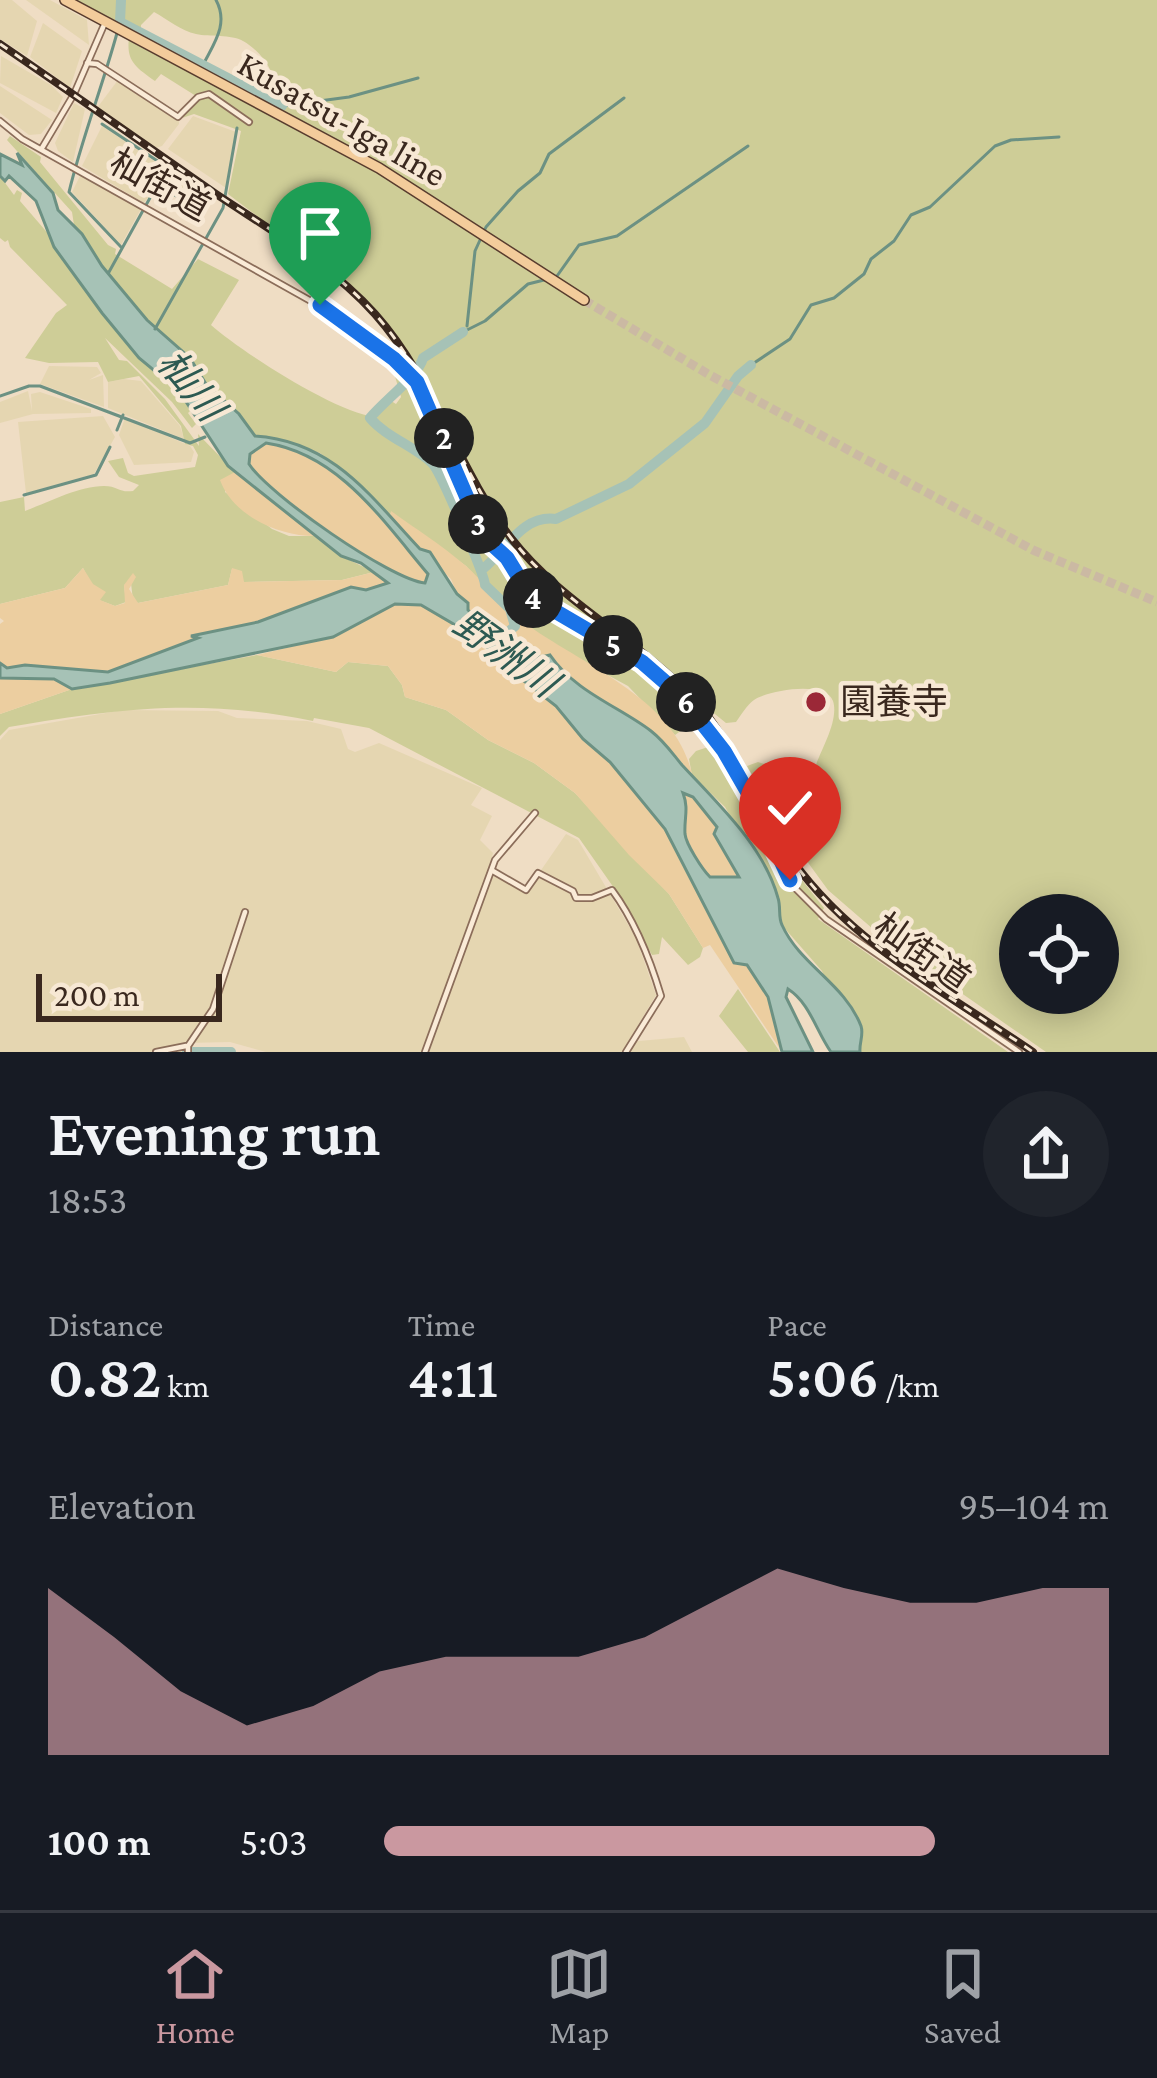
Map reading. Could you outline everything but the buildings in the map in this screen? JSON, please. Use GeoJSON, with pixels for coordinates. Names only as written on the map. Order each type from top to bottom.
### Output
{"type":"FeatureCollection","features":[{"type":"Feature","properties":{"kind":"main road","name":"Kusatsu-Iga line"},"geometry":{"type":"LineString","coordinates":[[64,0],[379,168],[584,300]]}},
{"type":"Feature","properties":{"kind":"street"},"geometry":{"type":"LineString","coordinates":[[42,148],[106,22]]}},
{"type":"Feature","properties":{"kind":"street"},"geometry":{"type":"LineString","coordinates":[[87,63],[97,64],[178,117],[198,97],[208,94],[249,122]]}},
{"type":"Feature","properties":{"kind":"street","name":"杣街道"},"geometry":{"type":"LineString","coordinates":[[0,121],[334,314],[410,373],[440,428],[484,537],[507,558],[531,597],[642,662],[681,696],[724,751],[793,885],[826,919],[1019,1052]]}},
{"type":"Feature","properties":{"kind":"street"},"geometry":{"type":"LineString","coordinates":[[425,1052],[495,860],[535,813]]}},
{"type":"Feature","properties":{"kind":"street"},"geometry":{"type":"LineString","coordinates":[[493,871],[526,890],[538,873],[573,891],[576,898],[612,890],[619,899],[661,996],[626,1052]]}},
{"type":"Feature","properties":{"kind":"street"},"geometry":{"type":"LineString","coordinates":[[156,1052],[188,1049],[213,1009],[245,912]]}},
{"type":"Feature","properties":{"kind":"shaded area"},"geometry":{"type":"Polygon","coordinates":[[[0,0],[12,0],[37,21],[27,56],[0,39],[0,0]]]}},
{"type":"Feature","properties":{"kind":"shaded area"},"geometry":{"type":"Polygon","coordinates":[[[26,0],[50,0],[87,20],[89,45],[26,0]]]}},
{"type":"Feature","properties":{"kind":"shaded area"},"geometry":{"type":"Polygon","coordinates":[[[74,0],[1157,0],[1157,1052],[1046,1052],[888,942],[828,890],[782,827],[747,766],[758,762],[788,772],[816,765],[834,717],[828,695],[809,689],[771,693],[751,702],[736,722],[726,723],[710,710],[675,735],[628,686],[554,646],[501,604],[466,566],[391,512],[390,516],[320,453],[256,436],[206,384],[190,358],[146,320],[102,266],[74,225],[72,212],[7,140],[10,136],[41,157],[40,162],[116,249],[115,254],[172,289],[198,259],[239,280],[211,325],[314,393],[375,417],[388,399],[396,404],[401,397],[392,366],[412,358],[354,290],[228,194],[241,131],[194,114],[182,118],[196,96],[161,74],[155,81],[136,66],[129,48],[130,31],[74,0]],[[154,12],[141,25],[140,45],[276,113],[275,82],[252,47],[233,37],[180,28],[154,12]]]}},
{"type":"Feature","properties":{"kind":"shaded area"},"geometry":{"type":"Polygon","coordinates":[[[43,23],[82,51],[70,88],[30,57],[43,23]]]}},
{"type":"Feature","properties":{"kind":"shaded area"},"geometry":{"type":"Polygon","coordinates":[[[1,56],[63,97],[56,113],[0,83],[1,56]]]}},
{"type":"Feature","properties":{"kind":"shaded area"},"geometry":{"type":"Polygon","coordinates":[[[118,80],[179,119],[162,146],[156,148],[97,108],[118,80]]]}},
{"type":"Feature","properties":{"kind":"shaded area"},"geometry":{"type":"Polygon","coordinates":[[[0,86],[52,120],[41,134],[29,135],[0,113],[0,86]]]}},
{"type":"Feature","properties":{"kind":"shaded area"},"geometry":{"type":"Polygon","coordinates":[[[74,103],[85,109],[73,162],[55,143],[74,103]]]}},
{"type":"Feature","properties":{"kind":"shaded area"},"geometry":{"type":"Polygon","coordinates":[[[193,116],[236,132],[226,188],[168,149],[193,116]]]}},
{"type":"Feature","properties":{"kind":"shaded area"},"geometry":{"type":"Polygon","coordinates":[[[102,126],[187,183],[183,196],[159,183],[144,203],[82,166],[102,126]]]}},
{"type":"Feature","properties":{"kind":"shaded area"},"geometry":{"type":"Polygon","coordinates":[[[81,174],[141,209],[121,245],[72,192],[81,174]]]}},
{"type":"Feature","properties":{"kind":"shaded area"},"geometry":{"type":"Polygon","coordinates":[[[0,176],[14,195],[17,190],[22,193],[20,201],[113,327],[139,358],[179,391],[196,424],[192,428],[172,402],[105,338],[119,360],[127,361],[165,399],[199,446],[198,434],[235,472],[226,480],[225,492],[272,529],[289,536],[314,536],[374,572],[342,580],[244,582],[232,569],[228,585],[138,603],[133,600],[131,583],[124,585],[126,602],[115,606],[99,600],[83,568],[65,588],[0,604],[0,502],[24,497],[25,511],[94,487],[133,491],[139,485],[119,477],[108,461],[123,458],[134,476],[195,467],[198,455],[193,446],[185,444],[181,426],[139,376],[108,382],[98,362],[49,363],[25,358],[56,313],[67,305],[8,240],[0,238],[0,176]]]}},
{"type":"Feature","properties":{"kind":"shaded area"},"geometry":{"type":"Polygon","coordinates":[[[49,366],[97,367],[101,373],[89,380],[103,375],[104,407],[40,384],[49,366]]]}},
{"type":"Feature","properties":{"kind":"shaded area"},"geometry":{"type":"Polygon","coordinates":[[[141,381],[180,426],[184,439],[108,408],[108,382],[141,381]]]}},
{"type":"Feature","properties":{"kind":"shaded area"},"geometry":{"type":"Polygon","coordinates":[[[28,391],[32,411],[31,394],[40,392],[91,409],[91,413],[33,414],[0,423],[0,402],[28,391]]]}},
{"type":"Feature","properties":{"kind":"shaded area"},"geometry":{"type":"Polygon","coordinates":[[[103,416],[115,437],[94,474],[26,493],[18,422],[103,416]]]}},
{"type":"Feature","properties":{"kind":"shaded area"},"geometry":{"type":"Polygon","coordinates":[[[125,418],[190,446],[194,452],[191,462],[134,465],[119,435],[125,418]]]}},
{"type":"Feature","properties":{"kind":"shaded area"},"geometry":{"type":"Polygon","coordinates":[[[257,655],[336,672],[348,662],[388,666],[405,697],[446,710],[488,740],[534,763],[575,793],[669,894],[703,948],[700,957],[688,965],[662,937],[659,954],[652,955],[621,898],[579,838],[369,728],[233,710],[160,708],[9,727],[0,736],[0,714],[72,689],[257,655]]]}},
{"type":"Feature","properties":{"kind":"shaded area"},"geometry":{"type":"Polygon","coordinates":[[[123,710],[218,711],[237,718],[307,721],[341,729],[348,749],[355,752],[379,743],[482,788],[471,805],[492,816],[480,840],[493,853],[487,873],[526,892],[566,834],[578,840],[636,938],[656,995],[628,1042],[684,1037],[692,1052],[266,1052],[230,1042],[185,1043],[185,1052],[0,1052],[0,740],[9,730],[123,710]]]}},
{"type":"Feature","properties":{"kind":"shaded area"},"geometry":{"type":"Polygon","coordinates":[[[714,745],[784,871],[794,870],[824,908],[818,919],[1008,1052],[860,1052],[822,971],[780,923],[778,898],[725,807],[692,775],[689,759],[714,745]]]}},
{"type":"Feature","properties":{"kind":"shaded area"},"geometry":{"type":"Polygon","coordinates":[[[738,989],[780,1052],[748,1052],[719,1016],[738,989]]]}},
{"type":"Feature","properties":{"kind":"sand"},"geometry":{"type":"Polygon","coordinates":[[[266,443],[317,461],[338,476],[428,574],[425,583],[359,551],[280,495],[249,464],[250,454],[266,443]]]}},
{"type":"Feature","properties":{"kind":"sand"},"geometry":{"type":"Polygon","coordinates":[[[235,472],[314,536],[272,528],[246,514],[220,480],[235,472]]]}},
{"type":"Feature","properties":{"kind":"sand"},"geometry":{"type":"Polygon","coordinates":[[[391,511],[466,566],[518,618],[646,703],[683,748],[692,775],[672,751],[572,681],[550,656],[539,659],[519,652],[468,610],[451,579],[390,520],[391,511]]]}},
{"type":"Feature","properties":{"kind":"sand"},"geometry":{"type":"Polygon","coordinates":[[[83,568],[93,584],[106,592],[100,600],[115,606],[125,603],[124,585],[133,573],[136,577],[129,589],[138,603],[228,585],[232,568],[242,571],[244,582],[342,580],[374,572],[388,583],[366,590],[351,587],[258,622],[200,636],[122,669],[7,668],[0,663],[0,624],[4,621],[0,604],[65,588],[83,568]]]}},
{"type":"Feature","properties":{"kind":"sand"},"geometry":{"type":"Polygon","coordinates":[[[395,604],[421,604],[479,639],[556,706],[610,762],[665,829],[683,867],[768,997],[782,1052],[710,945],[703,948],[669,894],[575,793],[446,710],[405,697],[388,666],[348,662],[336,672],[257,655],[333,637],[395,604]]]}},
{"type":"Feature","properties":{"kind":"sand"},"geometry":{"type":"Polygon","coordinates":[[[0,678],[54,679],[72,689],[0,714],[0,678]]]}},
{"type":"Feature","properties":{"kind":"sand"},"geometry":{"type":"Polygon","coordinates":[[[682,793],[693,797],[717,827],[720,847],[740,877],[710,878],[703,869],[686,838],[682,793]]]}},
{"type":"Feature","properties":{"kind":"water"},"geometry":{"type":"Polygon","coordinates":[[[17,153],[53,193],[58,210],[147,320],[190,358],[206,384],[255,436],[307,448],[329,460],[367,492],[420,549],[430,552],[468,603],[468,610],[495,635],[528,654],[550,655],[572,679],[664,743],[738,826],[762,861],[790,939],[854,1011],[862,1029],[860,1052],[831,1052],[807,1010],[788,989],[786,997],[813,1052],[782,1052],[768,997],[747,965],[734,963],[665,829],[556,706],[479,639],[421,605],[395,604],[333,637],[110,683],[72,689],[54,679],[0,678],[0,663],[7,668],[25,665],[108,672],[198,638],[191,636],[258,622],[351,587],[366,590],[388,583],[361,563],[341,556],[228,466],[179,391],[139,358],[54,247],[36,201],[9,176],[5,181],[0,176],[0,154],[22,165],[17,153]],[[266,443],[250,454],[249,464],[280,495],[359,552],[425,583],[428,574],[358,493],[316,461],[266,443]],[[683,793],[685,834],[699,863],[710,877],[739,877],[714,834],[717,827],[693,797],[683,793]]]}},
{"type":"Feature","properties":{"kind":"waterway"},"geometry":{"type":"LineString","coordinates":[[121,0],[120,22],[282,106]]}},
{"type":"Feature","properties":{"kind":"waterway"},"geometry":{"type":"LineString","coordinates":[[203,65],[220,25],[216,0]]}},
{"type":"Feature","properties":{"kind":"waterway"},"geometry":{"type":"LineString","coordinates":[[120,22],[69,192],[121,247]]}},
{"type":"Feature","properties":{"kind":"waterway"},"geometry":{"type":"LineString","coordinates":[[282,106],[349,97],[418,78]]}},
{"type":"Feature","properties":{"kind":"waterway"},"geometry":{"type":"LineString","coordinates":[[467,326],[475,251],[486,227],[540,173],[549,154],[624,98]]}},
{"type":"Feature","properties":{"kind":"waterway"},"geometry":{"type":"LineString","coordinates":[[102,124],[189,182],[181,198],[156,187],[109,272]]}},
{"type":"Feature","properties":{"kind":"waterway"},"geometry":{"type":"LineString","coordinates":[[155,329],[223,208],[237,128]]}},
{"type":"Feature","properties":{"kind":"waterway"},"geometry":{"type":"LineString","coordinates":[[751,365],[790,339],[811,305],[834,298],[864,274],[871,259],[894,241],[911,215],[930,207],[995,146],[1011,140],[1059,137]]}},
{"type":"Feature","properties":{"kind":"waterway"},"geometry":{"type":"LineString","coordinates":[[557,276],[579,245],[617,236],[748,146]]}},
{"type":"Feature","properties":{"kind":"waterway"},"geometry":{"type":"LineString","coordinates":[[463,332],[485,321],[528,284],[548,279]]}},
{"type":"Feature","properties":{"kind":"waterway","name":"野洲川"},"geometry":{"type":"LineString","coordinates":[[463,332],[423,358],[370,418],[437,470],[485,585],[510,609],[515,626],[505,635],[508,651]]}},
{"type":"Feature","properties":{"kind":"waterway"},"geometry":{"type":"LineString","coordinates":[[484,568],[534,522],[556,519],[629,484],[705,423],[751,365]]}},
{"type":"Feature","properties":{"kind":"waterway","name":"杣川"},"geometry":{"type":"LineString","coordinates":[[0,396],[40,386],[190,443],[205,437]]}},
{"type":"Feature","properties":{"kind":"waterway"},"geometry":{"type":"LineString","coordinates":[[117,430],[123,415]]}},
{"type":"Feature","properties":{"kind":"waterway"},"geometry":{"type":"LineString","coordinates":[[24,495],[96,475],[110,447]]}},
{"type":"Feature","properties":{"kind":"waterway"},"geometry":{"type":"LineString","coordinates":[[187,1052],[231,1052]]}},
{"type":"Feature","properties":{"kind":"tunnel"},"geometry":{"type":"LineString","coordinates":[[584,300],[708,374],[1033,550],[1157,602]]}},
{"type":"Feature","properties":{"kind":"railway"},"geometry":{"type":"LineString","coordinates":[[0,44],[299,249],[358,296],[414,367],[475,483],[511,538],[553,582],[694,699],[722,737],[780,841],[817,891],[904,967],[1033,1052]]}},
{"type":"Feature","properties":{"kind":"place","name":"園養寺"},"geometry":{"type":"Point","coordinates":[816,702]}},
{"type":"Feature","properties":{"kind":"route"},"geometry":{"type":"LineString","coordinates":[[320,305],[394,359],[417,382],[484,537],[507,558],[531,597],[642,662],[681,696],[724,751],[790,880]]}}]}
